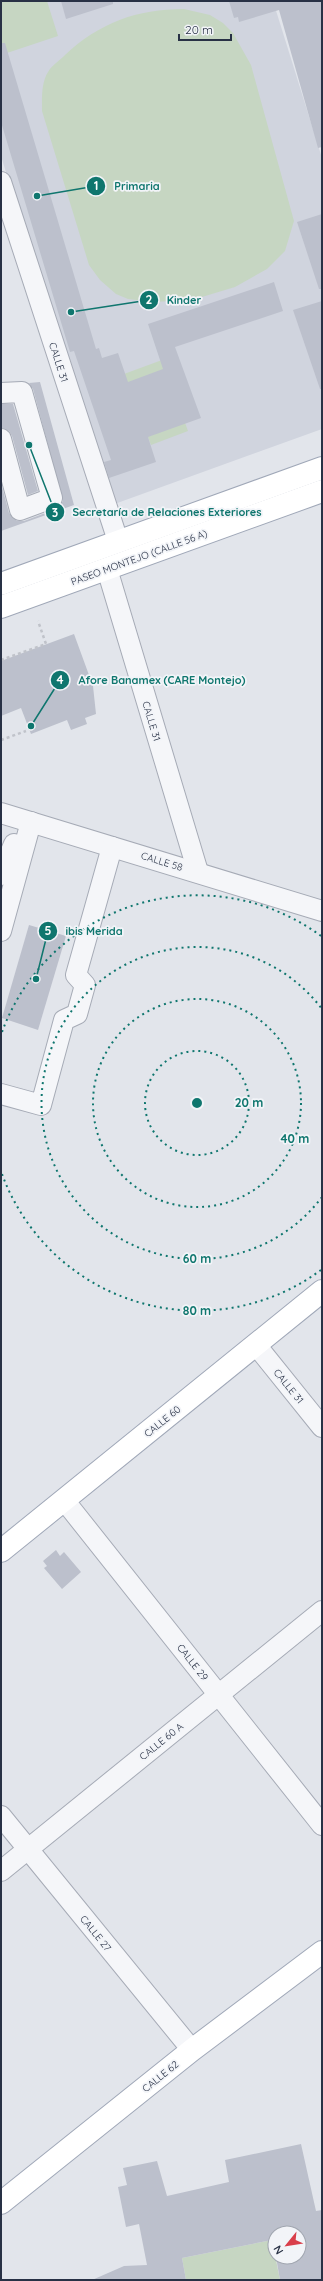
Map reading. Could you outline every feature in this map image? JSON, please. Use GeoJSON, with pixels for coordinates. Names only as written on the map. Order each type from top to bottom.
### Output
{"type":"FeatureCollection","features":[{"type":"Feature","properties":{"kind":"main road"},"geometry":{"type":"LineString","coordinates":[[1,584],[322,468]]}},
{"type":"Feature","properties":{"kind":"main road","name":"PASEO MONTEJO (CALLE 56 A)"},"geometry":{"type":"LineString","coordinates":[[1,607],[322,491]]}},
{"type":"Feature","properties":{"kind":"main road","name":"CALLE 60"},"geometry":{"type":"LineString","coordinates":[[1,1551],[322,1291]]}},
{"type":"Feature","properties":{"kind":"main road","name":"CALLE 62"},"geometry":{"type":"LineString","coordinates":[[1,2203],[192,2050],[322,1952]]}},
{"type":"Feature","properties":{"kind":"street","name":"CALLE 31"},"geometry":{"type":"LineString","coordinates":[[1,182],[118,542]]}},
{"type":"Feature","properties":{"kind":"street"},"geometry":{"type":"LineString","coordinates":[[1,393],[22,392],[52,498],[20,510],[1,439]]}},
{"type":"Feature","properties":{"kind":"street","name":"CALLE 31"},"geometry":{"type":"LineString","coordinates":[[107,569],[198,872]]}},
{"type":"Feature","properties":{"kind":"street","name":"CALLE 58"},"geometry":{"type":"LineString","coordinates":[[1,813],[322,911]]}},
{"type":"Feature","properties":{"kind":"street"},"geometry":{"type":"LineString","coordinates":[[1,875],[27,821]]}},
{"type":"Feature","properties":{"kind":"street"},"geometry":{"type":"LineString","coordinates":[[1,931],[27,821]]}},
{"type":"Feature","properties":{"kind":"street"},"geometry":{"type":"LineString","coordinates":[[1,1094],[41,1105],[64,1020],[77,1014],[85,984],[76,975],[112,847]]}},
{"type":"Feature","properties":{"kind":"street","name":"CALLE 31"},"geometry":{"type":"LineString","coordinates":[[256,1345],[322,1426]]}},
{"type":"Feature","properties":{"kind":"street","name":"CALLE 29"},"geometry":{"type":"LineString","coordinates":[[64,1500],[322,1825]]}},
{"type":"Feature","properties":{"kind":"street","name":"CALLE 60 A"},"geometry":{"type":"LineString","coordinates":[[1,1871],[322,1611]]}},
{"type":"Feature","properties":{"kind":"street","name":"CALLE 27"},"geometry":{"type":"LineString","coordinates":[[1,1816],[192,2050]]}},
{"type":"Feature","properties":{"kind":"path"},"geometry":{"type":"LineString","coordinates":[[1,660],[46,644],[38,620]]}},
{"type":"Feature","properties":{"kind":"path"},"geometry":{"type":"LineString","coordinates":[[1,740],[26,730]]}},
{"type":"Feature","properties":{"kind":"shaded area"},"geometry":{"type":"Polygon","coordinates":[[[1,1],[273,1],[322,158],[322,429],[109,506],[1,156],[1,1]]]}},
{"type":"Feature","properties":{"kind":"green space"},"geometry":{"type":"Polygon","coordinates":[[[1,1],[47,1],[58,36],[1,55],[1,1]]]}},
{"type":"Feature","properties":{"kind":"green space"},"geometry":{"type":"Polygon","coordinates":[[[184,9],[210,15],[223,23],[233,33],[251,65],[294,221],[285,251],[267,269],[235,287],[192,300],[153,302],[128,299],[116,294],[100,280],[89,265],[42,111],[43,86],[46,76],[54,65],[91,34],[105,26],[135,15],[184,9]]]}},
{"type":"Feature","properties":{"kind":"green space"},"geometry":{"type":"Polygon","coordinates":[[[162,360],[188,431],[151,445],[124,374],[162,360]]]}},
{"type":"Feature","properties":{"kind":"green space"},"geometry":{"type":"Polygon","coordinates":[[[267,2241],[267,2265],[277,2265],[280,2280],[186,2280],[182,2258],[267,2241]]]}},
{"type":"Feature","properties":{"kind":"building"},"geometry":{"type":"Polygon","coordinates":[[[61,1],[113,1],[113,4],[66,19],[61,1]]]}},
{"type":"Feature","properties":{"kind":"building"},"geometry":{"type":"Polygon","coordinates":[[[229,1],[322,1],[322,147],[318,148],[279,10],[239,22],[238,17],[234,18],[229,1]]]}},
{"type":"Feature","properties":{"kind":"building"},"geometry":{"type":"Polygon","coordinates":[[[1,43],[5,43],[96,349],[99,348],[102,358],[118,353],[128,382],[163,369],[148,324],[274,282],[283,311],[175,347],[201,418],[148,437],[156,462],[109,478],[104,462],[111,460],[74,351],[70,352],[1,122],[1,43]]]}},
{"type":"Feature","properties":{"kind":"building"},"geometry":{"type":"Polygon","coordinates":[[[322,214],[322,289],[319,289],[297,222],[322,214]]]}},
{"type":"Feature","properties":{"kind":"building"},"geometry":{"type":"Polygon","coordinates":[[[322,301],[322,389],[320,389],[293,310],[322,301]]]}},
{"type":"Feature","properties":{"kind":"building"},"geometry":{"type":"Polygon","coordinates":[[[40,382],[74,505],[1,531],[1,483],[9,513],[17,521],[24,521],[56,509],[63,501],[33,389],[29,383],[40,382]]]}},
{"type":"Feature","properties":{"kind":"building"},"geometry":{"type":"Polygon","coordinates":[[[1,404],[13,404],[38,491],[28,495],[12,436],[9,431],[1,428],[1,404]]]}},
{"type":"Feature","properties":{"kind":"building"},"geometry":{"type":"Polygon","coordinates":[[[74,634],[93,686],[96,714],[85,718],[87,724],[71,730],[67,720],[31,734],[21,708],[1,716],[1,661],[74,634]]]}},
{"type":"Feature","properties":{"kind":"building"},"geometry":{"type":"Polygon","coordinates":[[[29,925],[66,936],[38,1030],[2,1018],[29,925]]]}},
{"type":"Feature","properties":{"kind":"building"},"geometry":{"type":"Polygon","coordinates":[[[56,1550],[60,1556],[64,1552],[81,1572],[62,1589],[44,1568],[47,1566],[43,1561],[56,1550]]]}},
{"type":"Feature","properties":{"kind":"building"},"geometry":{"type":"Polygon","coordinates":[[[301,2144],[316,2211],[322,2210],[322,2280],[280,2280],[277,2265],[307,2265],[307,2225],[267,2225],[267,2241],[182,2258],[186,2280],[92,2280],[124,2266],[147,2265],[139,2224],[126,2227],[118,2187],[127,2185],[123,2168],[157,2161],[167,2196],[229,2182],[225,2160],[301,2144]]]}},
{"type":"Feature","properties":{"kind":"place","name":"Primaria"},"geometry":{"type":"Point","coordinates":[37,196]}},
{"type":"Feature","properties":{"kind":"place","name":"Kinder"},"geometry":{"type":"Point","coordinates":[71,312]}},
{"type":"Feature","properties":{"kind":"place","name":"Secretaría de Relaciones Exteriores"},"geometry":{"type":"Point","coordinates":[29,445]}},
{"type":"Feature","properties":{"kind":"place","name":"Afore Banamex (CARE Montejo)"},"geometry":{"type":"Point","coordinates":[31,726]}},
{"type":"Feature","properties":{"kind":"place","name":"ibis Merida"},"geometry":{"type":"Point","coordinates":[36,979]}}]}
